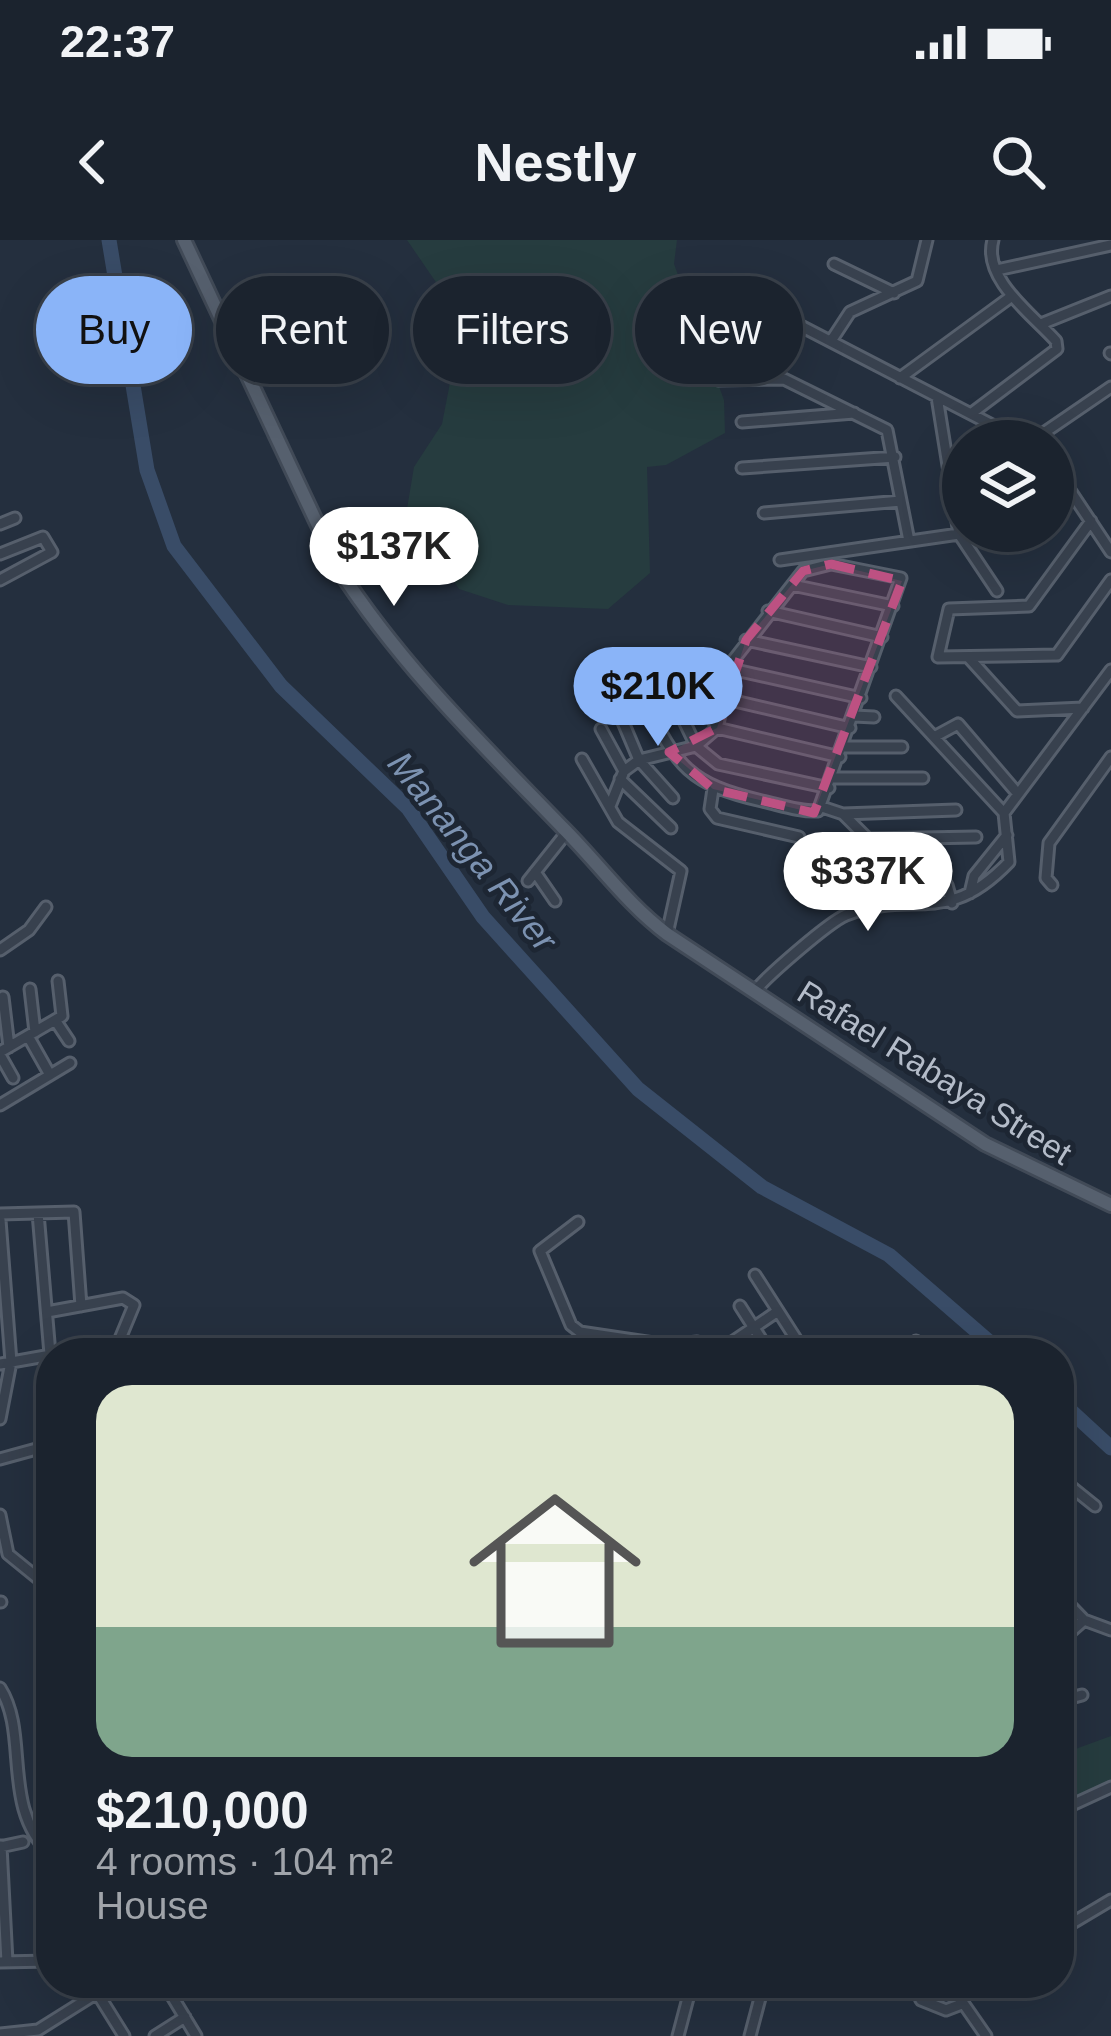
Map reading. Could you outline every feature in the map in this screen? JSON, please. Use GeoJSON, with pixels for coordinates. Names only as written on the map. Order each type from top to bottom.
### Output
{"type":"FeatureCollection","features":[{"type":"Feature","properties":{"kind":"main road","name":"Rafael Rabaya Street"},"geometry":{"type":"LineString","coordinates":[[184,240],[338,568],[418,679],[667,934],[986,1144],[1111,1205]]}},
{"type":"Feature","properties":{"kind":"street"},"geometry":{"type":"LineString","coordinates":[[832,341],[850,311],[894,293],[921,275],[927,240]]}},
{"type":"Feature","properties":{"kind":"street"},"geometry":{"type":"LineString","coordinates":[[972,413],[1054,356],[1056,341],[1012,296],[990,254],[993,240]]}},
{"type":"Feature","properties":{"kind":"street"},"geometry":{"type":"LineString","coordinates":[[998,270],[1111,245]]}},
{"type":"Feature","properties":{"kind":"street"},"geometry":{"type":"LineString","coordinates":[[834,264],[894,293]]}},
{"type":"Feature","properties":{"kind":"street"},"geometry":{"type":"LineString","coordinates":[[900,378],[1012,296]]}},
{"type":"Feature","properties":{"kind":"street"},"geometry":{"type":"LineString","coordinates":[[1041,324],[1111,296]]}},
{"type":"Feature","properties":{"kind":"street"},"geometry":{"type":"LineString","coordinates":[[909,541],[887,430],[784,379],[718,380],[700,335],[704,329],[788,322],[986,420]]}},
{"type":"Feature","properties":{"kind":"street"},"geometry":{"type":"LineString","coordinates":[[1061,420],[1110,389]]}},
{"type":"Feature","properties":{"kind":"street"},"geometry":{"type":"LineString","coordinates":[[823,419],[825,397]]}},
{"type":"Feature","properties":{"kind":"street"},"geometry":{"type":"LineString","coordinates":[[937,397],[942,428]]}},
{"type":"Feature","properties":{"kind":"street"},"geometry":{"type":"LineString","coordinates":[[742,422],[854,413]]}},
{"type":"Feature","properties":{"kind":"street"},"geometry":{"type":"LineString","coordinates":[[742,468],[895,457]]}},
{"type":"Feature","properties":{"kind":"street"},"geometry":{"type":"LineString","coordinates":[[1074,496],[1111,552]]}},
{"type":"Feature","properties":{"kind":"street"},"geometry":{"type":"LineString","coordinates":[[764,513],[901,500]]}},
{"type":"Feature","properties":{"kind":"street"},"geometry":{"type":"LineString","coordinates":[[0,524],[15,518]]}},
{"type":"Feature","properties":{"kind":"street"},"geometry":{"type":"LineString","coordinates":[[1090,520],[1029,606],[955,606],[946,614],[938,657],[1057,655],[1111,580]]}},
{"type":"Feature","properties":{"kind":"street"},"geometry":{"type":"LineString","coordinates":[[780,560],[942,536]]}},
{"type":"Feature","properties":{"kind":"street"},"geometry":{"type":"LineString","coordinates":[[0,554],[44,537],[52,552],[0,580]]}},
{"type":"Feature","properties":{"kind":"street"},"geometry":{"type":"LineString","coordinates":[[971,552],[1011,608]]}},
{"type":"Feature","properties":{"kind":"street"},"geometry":{"type":"LineString","coordinates":[[610,806],[622,775],[639,760],[669,752],[696,746],[717,728],[731,669],[746,640],[803,571],[831,564],[899,576],[893,606],[831,783],[822,807],[814,813],[713,789],[669,752],[645,701]]}},
{"type":"Feature","properties":{"kind":"street"},"geometry":{"type":"LineString","coordinates":[[792,585],[893,606]]}},
{"type":"Feature","properties":{"kind":"street"},"geometry":{"type":"LineString","coordinates":[[991,605],[997,590]]}},
{"type":"Feature","properties":{"kind":"street"},"geometry":{"type":"LineString","coordinates":[[768,611],[882,637]]}},
{"type":"Feature","properties":{"kind":"street"},"geometry":{"type":"LineString","coordinates":[[746,640],[872,667]]}},
{"type":"Feature","properties":{"kind":"street"},"geometry":{"type":"LineString","coordinates":[[969,658],[1018,714],[1083,708]]}},
{"type":"Feature","properties":{"kind":"street"},"geometry":{"type":"LineString","coordinates":[[731,669],[861,698]]}},
{"type":"Feature","properties":{"kind":"street"},"geometry":{"type":"LineString","coordinates":[[1004,813],[1109,676]]}},
{"type":"Feature","properties":{"kind":"street"},"geometry":{"type":"LineString","coordinates":[[695,684],[717,728]]}},
{"type":"Feature","properties":{"kind":"street"},"geometry":{"type":"LineString","coordinates":[[670,692],[696,746],[718,764],[831,783],[922,778]]}},
{"type":"Feature","properties":{"kind":"street"},"geometry":{"type":"LineString","coordinates":[[755,992],[774,967],[795,958],[843,916],[952,903],[994,875],[1011,854],[1004,813],[896,696]]}},
{"type":"Feature","properties":{"kind":"street"},"geometry":{"type":"LineString","coordinates":[[726,699],[852,722],[874,717]]}},
{"type":"Feature","properties":{"kind":"street"},"geometry":{"type":"LineString","coordinates":[[620,715],[639,760],[673,798]]}},
{"type":"Feature","properties":{"kind":"street"},"geometry":{"type":"LineString","coordinates":[[934,737],[958,724],[1018,794]]}},
{"type":"Feature","properties":{"kind":"street"},"geometry":{"type":"LineString","coordinates":[[717,728],[842,752],[902,747]]}},
{"type":"Feature","properties":{"kind":"street"},"geometry":{"type":"LineString","coordinates":[[601,729],[622,775],[671,829]]}},
{"type":"Feature","properties":{"kind":"street"},"geometry":{"type":"LineString","coordinates":[[1052,885],[1046,878],[1049,843],[1111,757]]}},
{"type":"Feature","properties":{"kind":"street"},"geometry":{"type":"LineString","coordinates":[[582,759],[618,822],[681,872],[667,934]]}},
{"type":"Feature","properties":{"kind":"street"},"geometry":{"type":"LineString","coordinates":[[713,789],[710,809],[717,818],[799,837]]}},
{"type":"Feature","properties":{"kind":"street"},"geometry":{"type":"LineString","coordinates":[[822,807],[843,814],[956,810]]}},
{"type":"Feature","properties":{"kind":"street"},"geometry":{"type":"LineString","coordinates":[[843,814],[868,839],[976,837]]}},
{"type":"Feature","properties":{"kind":"street"},"geometry":{"type":"LineString","coordinates":[[555,901],[532,876],[567,832]]}},
{"type":"Feature","properties":{"kind":"street"},"geometry":{"type":"LineString","coordinates":[[970,893],[984,863],[1007,835]]}},
{"type":"Feature","properties":{"kind":"street"},"geometry":{"type":"LineString","coordinates":[[984,863],[994,875]]}},
{"type":"Feature","properties":{"kind":"street"},"geometry":{"type":"LineString","coordinates":[[905,869],[947,885],[952,903]]}},
{"type":"Feature","properties":{"kind":"street"},"geometry":{"type":"LineString","coordinates":[[0,950],[16,942],[46,907]]}},
{"type":"Feature","properties":{"kind":"street"},"geometry":{"type":"LineString","coordinates":[[3,1052],[62,1016],[58,981]]}},
{"type":"Feature","properties":{"kind":"street"},"geometry":{"type":"LineString","coordinates":[[30,989],[31,1034],[50,1075]]}},
{"type":"Feature","properties":{"kind":"street"},"geometry":{"type":"LineString","coordinates":[[3,998],[3,1052],[13,1078]]}},
{"type":"Feature","properties":{"kind":"street"},"geometry":{"type":"LineString","coordinates":[[56,1020],[69,1041]]}},
{"type":"Feature","properties":{"kind":"street"},"geometry":{"type":"LineString","coordinates":[[0,1105],[70,1063]]}},
{"type":"Feature","properties":{"kind":"street"},"geometry":{"type":"LineString","coordinates":[[0,1419],[5,1363],[0,1217],[71,1210],[76,1215],[81,1306]]}},
{"type":"Feature","properties":{"kind":"street"},"geometry":{"type":"LineString","coordinates":[[38,1213],[49,1338]]}},
{"type":"Feature","properties":{"kind":"street"},"geometry":{"type":"LineString","coordinates":[[578,1222],[540,1251],[571,1325],[580,1332],[617,1338]]}},
{"type":"Feature","properties":{"kind":"street"},"geometry":{"type":"LineString","coordinates":[[755,1275],[795,1338]]}},
{"type":"Feature","properties":{"kind":"street"},"geometry":{"type":"LineString","coordinates":[[47,1312],[123,1298],[134,1305],[120,1338]]}},
{"type":"Feature","properties":{"kind":"street"},"geometry":{"type":"LineString","coordinates":[[740,1306],[761,1338]]}},
{"type":"Feature","properties":{"kind":"street"},"geometry":{"type":"LineString","coordinates":[[743,1338],[778,1311]]}},
{"type":"Feature","properties":{"kind":"street"},"geometry":{"type":"LineString","coordinates":[[5,1363],[36,1357]]}},
{"type":"Feature","properties":{"kind":"street"},"geometry":{"type":"LineString","coordinates":[[0,1459],[36,1449]]}},
{"type":"Feature","properties":{"kind":"street"},"geometry":{"type":"LineString","coordinates":[[1074,1489],[1095,1506]]}},
{"type":"Feature","properties":{"kind":"street"},"geometry":{"type":"LineString","coordinates":[[0,1515],[4,1556],[36,1578]]}},
{"type":"Feature","properties":{"kind":"street"},"geometry":{"type":"LineString","coordinates":[[1074,1610],[1084,1620],[1108,1623]]}},
{"type":"Feature","properties":{"kind":"street"},"geometry":{"type":"LineString","coordinates":[[1074,1629],[1084,1620]]}},
{"type":"Feature","properties":{"kind":"street"},"geometry":{"type":"LineString","coordinates":[[0,1688],[23,1815],[36,1842]]}},
{"type":"Feature","properties":{"kind":"street"},"geometry":{"type":"LineString","coordinates":[[1074,1697],[1082,1695]]}},
{"type":"Feature","properties":{"kind":"street"},"geometry":{"type":"LineString","coordinates":[[0,1772],[16,1767]]}},
{"type":"Feature","properties":{"kind":"street"},"geometry":{"type":"LineString","coordinates":[[1074,1804],[1111,1787]]}},
{"type":"Feature","properties":{"kind":"street"},"geometry":{"type":"LineString","coordinates":[[23,1842],[0,1846],[3,1962],[36,1961]]}},
{"type":"Feature","properties":{"kind":"street"},"geometry":{"type":"LineString","coordinates":[[1074,1922],[1111,1900]]}},
{"type":"Feature","properties":{"kind":"street"},"geometry":{"type":"LineString","coordinates":[[0,2034],[38,2030],[81,1998]]}},
{"type":"Feature","properties":{"kind":"street"},"geometry":{"type":"LineString","coordinates":[[100,1998],[124,2036]]}},
{"type":"Feature","properties":{"kind":"street"},"geometry":{"type":"LineString","coordinates":[[173,1998],[196,2036]]}},
{"type":"Feature","properties":{"kind":"street"},"geometry":{"type":"LineString","coordinates":[[678,2036],[688,1998]]}},
{"type":"Feature","properties":{"kind":"street"},"geometry":{"type":"LineString","coordinates":[[750,2036],[760,1998]]}},
{"type":"Feature","properties":{"kind":"street"},"geometry":{"type":"LineString","coordinates":[[920,1998],[934,2008],[953,2009],[961,2000],[986,2036]]}},
{"type":"Feature","properties":{"kind":"street"},"geometry":{"type":"LineString","coordinates":[[155,2036],[185,2017]]}},
{"type":"Feature","properties":{"kind":"highlighted area"},"geometry":{"type":"Polygon","coordinates":[[[831,564],[902,581],[814,813],[713,789],[669,752],[717,728],[746,640],[803,571],[831,564]]]}},
{"type":"Feature","properties":{"kind":"green space"},"geometry":{"type":"Polygon","coordinates":[[[407,240],[677,240],[674,264],[678,276],[635,276],[635,384],[718,384],[725,433],[666,465],[647,467],[650,573],[608,609],[508,605],[459,589],[407,509],[414,467],[442,424],[450,384],[611,384],[611,276],[432,276],[407,240]]]}},
{"type":"Feature","properties":{"kind":"green space"},"geometry":{"type":"Polygon","coordinates":[[[1111,1736],[1111,1788],[1074,1805],[1074,1750],[1111,1736]]]}},
{"type":"Feature","properties":{"kind":"waterway","name":"Mananga River"},"geometry":{"type":"LineString","coordinates":[[109,240],[147,470],[174,546],[281,686],[408,808],[483,917],[638,1089],[762,1187],[889,1255],[985,1338]]}},
{"type":"Feature","properties":{"kind":"waterway","name":"Mananga River"},"geometry":{"type":"LineString","coordinates":[[1074,1414],[1111,1448]]}}]}
